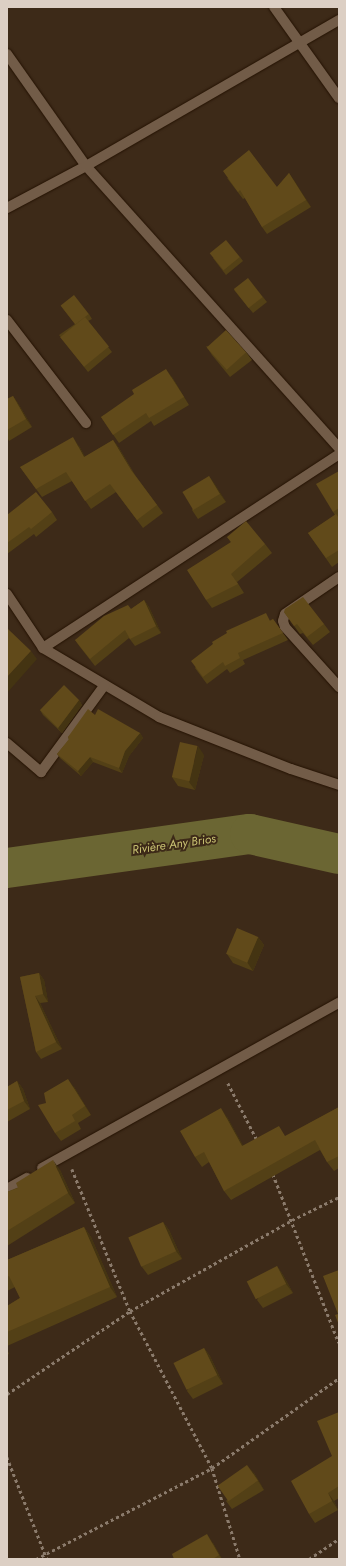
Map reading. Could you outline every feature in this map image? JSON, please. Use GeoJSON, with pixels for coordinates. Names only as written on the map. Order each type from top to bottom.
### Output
{"type":"FeatureCollection","features":[{"type":"Feature","properties":{"kind":"street"},"geometry":{"type":"LineString","coordinates":[[274,7],[339,98]]}},
{"type":"Feature","properties":{"kind":"street"},"geometry":{"type":"LineString","coordinates":[[7,208],[86,166],[339,20]]}},
{"type":"Feature","properties":{"kind":"street"},"geometry":{"type":"LineString","coordinates":[[7,54],[86,166],[339,448]]}},
{"type":"Feature","properties":{"kind":"street"},"geometry":{"type":"LineString","coordinates":[[7,320],[86,423]]}},
{"type":"Feature","properties":{"kind":"street"},"geometry":{"type":"LineString","coordinates":[[43,648],[339,454]]}},
{"type":"Feature","properties":{"kind":"street"},"geometry":{"type":"LineString","coordinates":[[339,577],[285,614],[284,621],[285,627],[339,687]]}},
{"type":"Feature","properties":{"kind":"street"},"geometry":{"type":"LineString","coordinates":[[7,594],[43,648],[104,686],[159,717],[291,769],[339,785]]}},
{"type":"Feature","properties":{"kind":"street"},"geometry":{"type":"LineString","coordinates":[[7,743],[41,772],[104,686]]}},
{"type":"Feature","properties":{"kind":"street"},"geometry":{"type":"LineString","coordinates":[[7,1189],[65,1154],[221,1070],[339,1003]]}},
{"type":"Feature","properties":{"kind":"path"},"geometry":{"type":"LineString","coordinates":[[221,1070],[260,1146]]}},
{"type":"Feature","properties":{"kind":"path"},"geometry":{"type":"LineString","coordinates":[[65,1154],[130,1311],[212,1468],[240,1559]]}},
{"type":"Feature","properties":{"kind":"path"},"geometry":{"type":"LineString","coordinates":[[272,1173],[292,1220],[339,1343]]}},
{"type":"Feature","properties":{"kind":"path"},"geometry":{"type":"LineString","coordinates":[[7,1394],[130,1311],[292,1220],[339,1197]]}},
{"type":"Feature","properties":{"kind":"path"},"geometry":{"type":"LineString","coordinates":[[36,1559],[212,1468],[339,1378]]}},
{"type":"Feature","properties":{"kind":"path"},"geometry":{"type":"LineString","coordinates":[[7,1457],[47,1559]]}},
{"type":"Feature","properties":{"kind":"path"},"geometry":{"type":"LineString","coordinates":[[309,1559],[339,1539]]}},
{"type":"Feature","properties":{"kind":"building"},"geometry":{"type":"Polygon","coordinates":[[[249,150],[277,187],[289,173],[306,200],[262,227],[240,190],[238,192],[223,171],[249,150]]]}},
{"type":"Feature","properties":{"kind":"building"},"geometry":{"type":"Polygon","coordinates":[[[226,240],[240,257],[224,270],[210,253],[226,240]]]}},
{"type":"Feature","properties":{"kind":"building"},"geometry":{"type":"Polygon","coordinates":[[[248,278],[263,297],[249,308],[234,289],[248,278]]]}},
{"type":"Feature","properties":{"kind":"building"},"geometry":{"type":"Polygon","coordinates":[[[74,295],[89,314],[75,324],[61,305],[74,295]]]}},
{"type":"Feature","properties":{"kind":"building"},"geometry":{"type":"Polygon","coordinates":[[[85,317],[109,347],[84,367],[60,337],[85,317]]]}},
{"type":"Feature","properties":{"kind":"building"},"geometry":{"type":"Polygon","coordinates":[[[226,330],[246,352],[227,370],[207,347],[226,330]]]}},
{"type":"Feature","properties":{"kind":"building"},"geometry":{"type":"Polygon","coordinates":[[[166,369],[184,397],[149,418],[146,413],[113,435],[101,417],[134,394],[132,390],[166,369]]]}},
{"type":"Feature","properties":{"kind":"building"},"geometry":{"type":"Polygon","coordinates":[[[13,396],[26,419],[7,430],[7,399],[13,396]]]}},
{"type":"Feature","properties":{"kind":"building"},"geometry":{"type":"Polygon","coordinates":[[[73,437],[84,457],[113,440],[131,470],[157,505],[137,520],[110,484],[85,501],[66,472],[36,489],[20,467],[73,437]]]}},
{"type":"Feature","properties":{"kind":"building"},"geometry":{"type":"Polygon","coordinates":[[[339,471],[339,508],[333,512],[316,484],[339,471]]]}},
{"type":"Feature","properties":{"kind":"building"},"geometry":{"type":"Polygon","coordinates":[[[209,476],[220,494],[193,510],[182,492],[209,476]]]}},
{"type":"Feature","properties":{"kind":"building"},"geometry":{"type":"Polygon","coordinates":[[[36,492],[52,512],[31,529],[29,527],[7,543],[7,515],[36,492]]]}},
{"type":"Feature","properties":{"kind":"building"},"geometry":{"type":"Polygon","coordinates":[[[336,514],[339,518],[339,550],[326,558],[308,533],[336,514]]]}},
{"type":"Feature","properties":{"kind":"building"},"geometry":{"type":"Polygon","coordinates":[[[246,521],[265,544],[231,574],[238,584],[206,600],[187,570],[231,542],[227,537],[246,521]]]}},
{"type":"Feature","properties":{"kind":"building"},"geometry":{"type":"Polygon","coordinates":[[[303,597],[324,624],[307,637],[297,624],[294,626],[284,612],[285,609],[303,597]]]}},
{"type":"Feature","properties":{"kind":"building"},"geometry":{"type":"Polygon","coordinates":[[[144,600],[156,626],[130,639],[125,630],[90,659],[75,640],[104,616],[128,605],[131,609],[144,600]]]}},
{"type":"Feature","properties":{"kind":"building"},"geometry":{"type":"Polygon","coordinates":[[[266,613],[270,621],[273,619],[283,633],[238,653],[240,658],[225,666],[223,662],[203,677],[191,661],[213,644],[212,642],[227,633],[226,631],[266,613]]]}},
{"type":"Feature","properties":{"kind":"building"},"geometry":{"type":"Polygon","coordinates":[[[8,629],[31,651],[7,677],[7,630],[8,629]]]}},
{"type":"Feature","properties":{"kind":"building"},"geometry":{"type":"Polygon","coordinates":[[[64,685],[79,700],[58,728],[40,710],[64,685]]]}},
{"type":"Feature","properties":{"kind":"building"},"geometry":{"type":"Polygon","coordinates":[[[88,709],[95,715],[98,709],[140,733],[125,751],[119,768],[90,757],[78,771],[57,754],[69,739],[68,737],[88,709]]]}},
{"type":"Feature","properties":{"kind":"building"},"geometry":{"type":"Polygon","coordinates":[[[180,742],[198,746],[189,781],[172,777],[180,742]]]}},
{"type":"Feature","properties":{"kind":"building"},"geometry":{"type":"Polygon","coordinates":[[[237,928],[258,937],[247,963],[226,954],[237,928]]]}},
{"type":"Feature","properties":{"kind":"building"},"geometry":{"type":"Polygon","coordinates":[[[39,973],[43,994],[35,996],[56,1042],[36,1052],[20,977],[39,973]]]}},
{"type":"Feature","properties":{"kind":"building"},"geometry":{"type":"Polygon","coordinates":[[[68,1079],[85,1106],[72,1115],[75,1121],[55,1133],[38,1105],[46,1103],[44,1093],[68,1079]]]}},
{"type":"Feature","properties":{"kind":"building"},"geometry":{"type":"Polygon","coordinates":[[[17,1081],[24,1101],[7,1110],[7,1087],[17,1081]]]}},
{"type":"Feature","properties":{"kind":"building"},"geometry":{"type":"Polygon","coordinates":[[[339,1107],[339,1156],[327,1162],[315,1140],[224,1191],[204,1152],[195,1157],[180,1131],[221,1108],[242,1146],[279,1126],[285,1136],[339,1107]]]}},
{"type":"Feature","properties":{"kind":"building"},"geometry":{"type":"Polygon","coordinates":[[[53,1160],[68,1193],[7,1231],[7,1192],[18,1188],[16,1183],[53,1160]]]}},
{"type":"Feature","properties":{"kind":"building"},"geometry":{"type":"Polygon","coordinates":[[[163,1222],[176,1251],[141,1267],[128,1237],[163,1222]]]}},
{"type":"Feature","properties":{"kind":"building"},"geometry":{"type":"Polygon","coordinates":[[[84,1227],[110,1287],[7,1332],[7,1306],[20,1298],[9,1276],[7,1277],[7,1260],[84,1227]]]}},
{"type":"Feature","properties":{"kind":"building"},"geometry":{"type":"Polygon","coordinates":[[[277,1266],[286,1284],[256,1299],[247,1281],[277,1266]]]}},
{"type":"Feature","properties":{"kind":"building"},"geometry":{"type":"Polygon","coordinates":[[[339,1270],[339,1325],[335,1315],[338,1314],[323,1276],[339,1270]]]}},
{"type":"Feature","properties":{"kind":"building"},"geometry":{"type":"Polygon","coordinates":[[[204,1348],[217,1375],[187,1390],[173,1363],[204,1348]]]}},
{"type":"Feature","properties":{"kind":"building"},"geometry":{"type":"Polygon","coordinates":[[[339,1412],[339,1486],[328,1493],[332,1501],[309,1514],[291,1481],[332,1456],[317,1421],[339,1412]]]}},
{"type":"Feature","properties":{"kind":"building"},"geometry":{"type":"Polygon","coordinates":[[[247,1465],[258,1481],[228,1501],[218,1486],[247,1465]]]}},
{"type":"Feature","properties":{"kind":"building"},"geometry":{"type":"Polygon","coordinates":[[[207,1534],[219,1555],[213,1559],[174,1559],[172,1554],[207,1534]]]}},
{"type":"Feature","properties":{"kind":"waterway","name":"Rivière Any Brios"},"geometry":{"type":"LineString","coordinates":[[7,868],[250,834],[339,854]]}}]}
